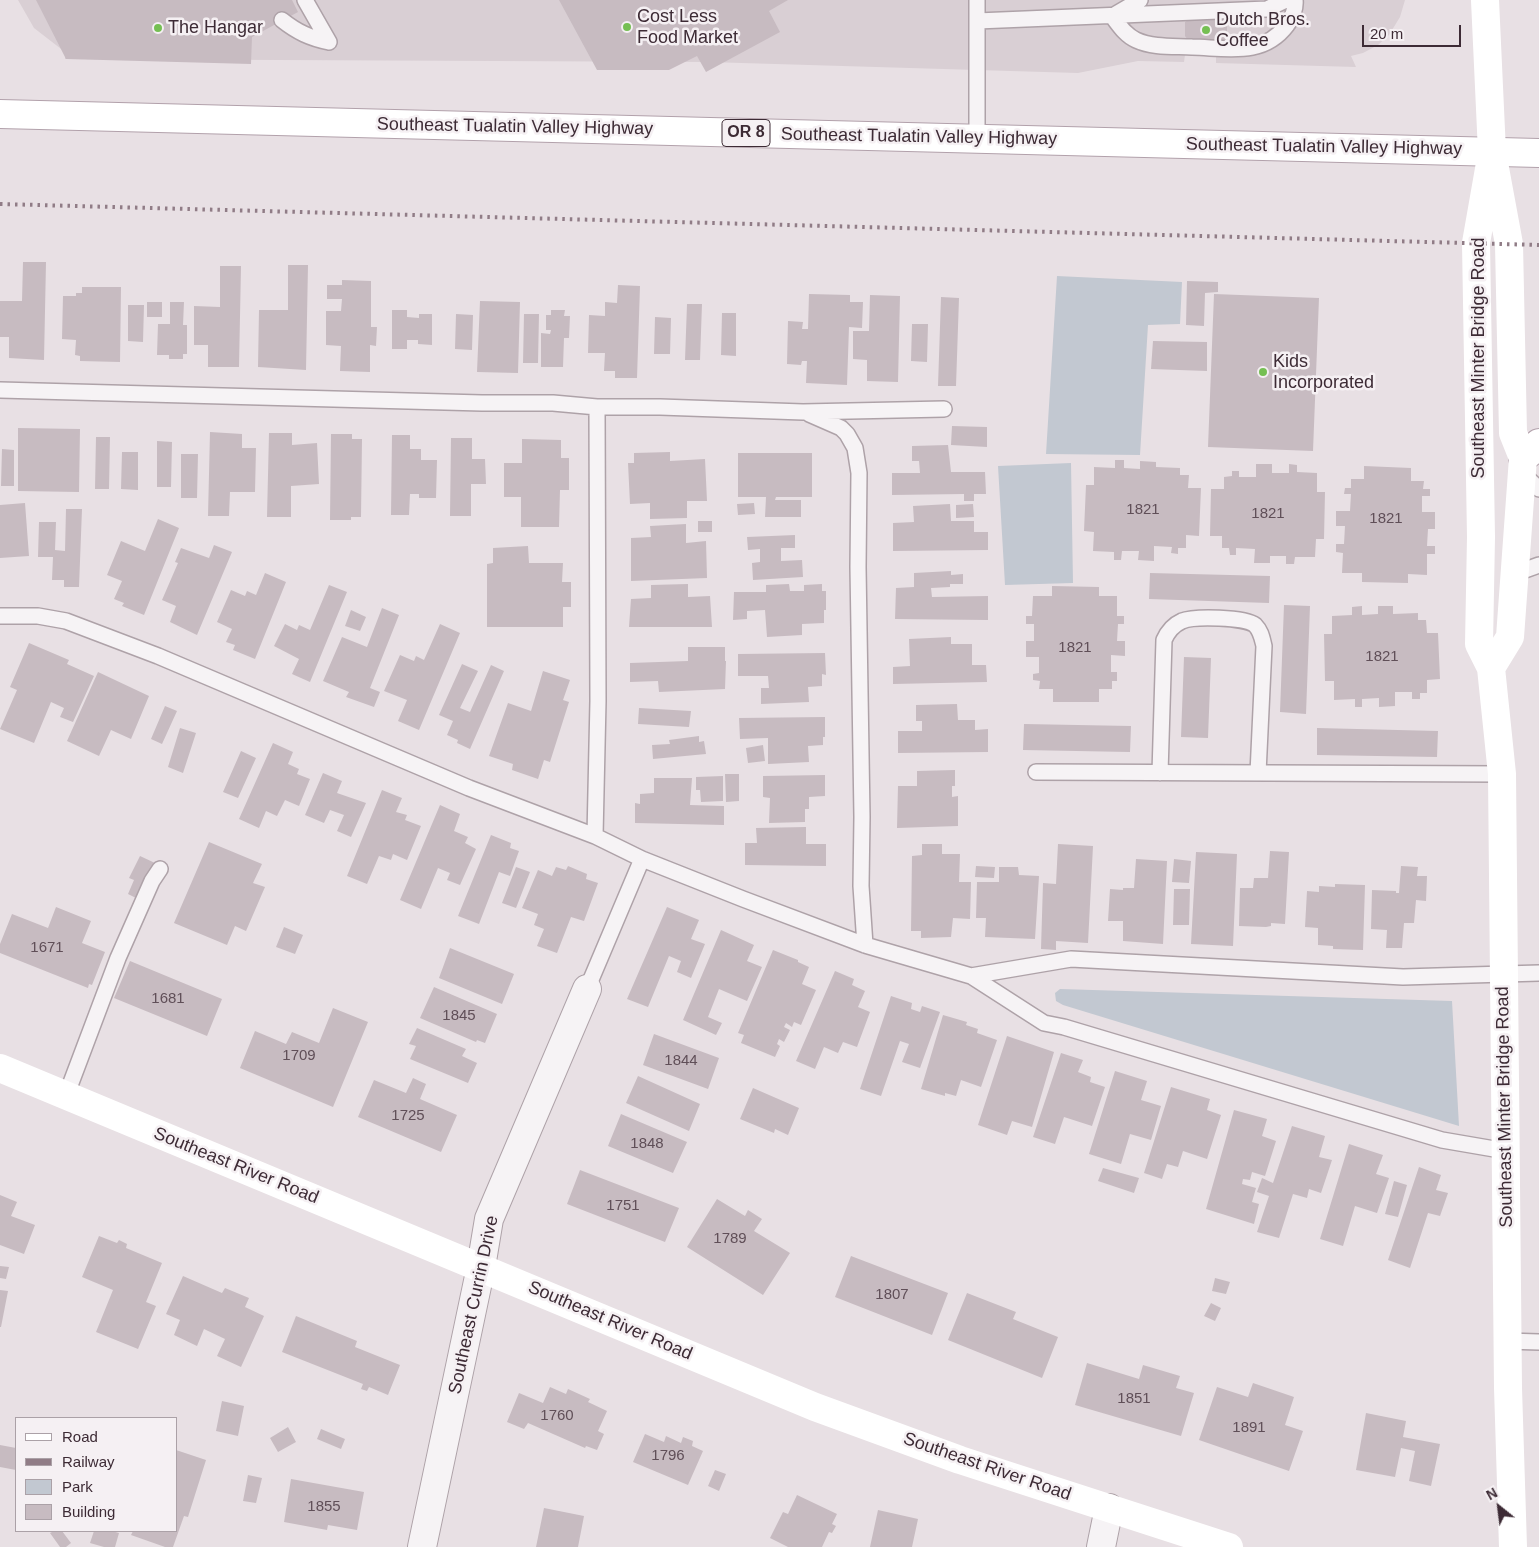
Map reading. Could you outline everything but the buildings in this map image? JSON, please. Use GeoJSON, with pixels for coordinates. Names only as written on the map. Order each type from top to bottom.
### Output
{"type":"FeatureCollection","features":[{"type":"Feature","properties":{"kind":"main road"},"geometry":{"type":"LineString","coordinates":[[1485,0],[1492,152]]}},
{"type":"Feature","properties":{"kind":"main road","name":"Southeast Tualatin Valley Highway"},"geometry":{"type":"LineString","coordinates":[[0,114],[1539,153]]}},
{"type":"Feature","properties":{"kind":"main road","name":"Southeast Minter Bridge Road"},"geometry":{"type":"LineString","coordinates":[[1491,668],[1510,638],[1527,569],[1531,466],[1512,433],[1509,244],[1492,152]]}},
{"type":"Feature","properties":{"kind":"main road","name":"Southeast Minter Bridge Road"},"geometry":{"type":"LineString","coordinates":[[1492,152],[1476,242],[1481,537],[1479,644],[1491,668],[1502,774],[1507,1341],[1513,1547]]}},
{"type":"Feature","properties":{"kind":"main road","name":"Southeast River Road"},"geometry":{"type":"LineString","coordinates":[[0,1068],[815,1407],[960,1460],[1229,1547]]}},
{"type":"Feature","properties":{"kind":"street","name":"Southeast Currin Drive"},"geometry":{"type":"LineString","coordinates":[[422,1547],[482,1267],[489,1219],[587,989]]}},
{"type":"Feature","properties":{"kind":"street"},"geometry":{"type":"LineString","coordinates":[[1101,1547],[1109,1508]]}},
{"type":"Feature","properties":{"kind":"lane"},"geometry":{"type":"LineString","coordinates":[[282,20],[296,31],[312,38],[329,42],[305,0]]}},
{"type":"Feature","properties":{"kind":"lane"},"geometry":{"type":"LineString","coordinates":[[977,0],[977,139]]}},
{"type":"Feature","properties":{"kind":"lane"},"geometry":{"type":"LineString","coordinates":[[1112,16],[1140,0]]}},
{"type":"Feature","properties":{"kind":"lane"},"geometry":{"type":"LineString","coordinates":[[977,21],[1267,9],[1286,0]]}},
{"type":"Feature","properties":{"kind":"lane"},"geometry":{"type":"LineString","coordinates":[[1112,16],[1121,29],[1135,40],[1150,45],[1248,49],[1264,44],[1279,35],[1290,21],[1295,0]]}},
{"type":"Feature","properties":{"kind":"lane"},"geometry":{"type":"LineString","coordinates":[[0,390],[554,403],[597,407],[660,407],[803,412],[944,409]]}},
{"type":"Feature","properties":{"kind":"lane"},"geometry":{"type":"LineString","coordinates":[[595,836],[598,701],[597,407]]}},
{"type":"Feature","properties":{"kind":"lane"},"geometry":{"type":"LineString","coordinates":[[803,412],[841,428],[847,434],[856,448],[860,473],[858,567],[862,817],[861,886],[865,944]]}},
{"type":"Feature","properties":{"kind":"lane"},"geometry":{"type":"LineString","coordinates":[[0,616],[38,616],[66,621],[167,659],[470,788],[595,836],[642,859],[865,944],[971,976],[1044,1023],[1064,1027],[1442,1140],[1506,1151]]}},
{"type":"Feature","properties":{"kind":"lane"},"geometry":{"type":"LineString","coordinates":[[1160,773],[1164,640],[1168,631],[1174,626],[1182,621],[1195,618],[1246,621],[1254,624],[1261,632],[1264,646],[1258,773]]}},
{"type":"Feature","properties":{"kind":"lane"},"geometry":{"type":"LineString","coordinates":[[1036,772],[1502,774]]}},
{"type":"Feature","properties":{"kind":"lane"},"geometry":{"type":"LineString","coordinates":[[587,989],[642,859]]}},
{"type":"Feature","properties":{"kind":"lane"},"geometry":{"type":"LineString","coordinates":[[66,1096],[118,958],[148,888],[160,869]]}},
{"type":"Feature","properties":{"kind":"lane"},"geometry":{"type":"LineString","coordinates":[[971,976],[1071,959],[1403,977],[1539,973]]}},
{"type":"Feature","properties":{"kind":"lane"},"geometry":{"type":"LineString","coordinates":[[1507,1341],[1539,1342]]}},
{"type":"Feature","properties":{"kind":"shaded area"},"geometry":{"type":"Polygon","coordinates":[[[18,0],[1405,0],[1400,17],[1389,35],[1378,45],[1363,53],[1351,56],[1356,67],[1216,63],[1216,56],[1185,55],[1184,62],[1138,61],[1078,73],[708,62],[65,59],[65,52],[34,28],[18,0]]]}},
{"type":"Feature","properties":{"kind":"green space"},"geometry":{"type":"Polygon","coordinates":[[[1057,276],[1182,282],[1180,324],[1148,325],[1140,455],[1046,454],[1057,276]]]}},
{"type":"Feature","properties":{"kind":"green space"},"geometry":{"type":"Polygon","coordinates":[[[1071,463],[1073,583],[1005,585],[998,466],[1071,463]]]}},
{"type":"Feature","properties":{"kind":"green space"},"geometry":{"type":"Polygon","coordinates":[[[1060,989],[1452,1001],[1459,1126],[1063,1005],[1056,1001],[1055,993],[1060,989]]]}},
{"type":"Feature","properties":{"kind":"railway"},"geometry":{"type":"LineString","coordinates":[[0,204],[1539,245]]}},
{"type":"Feature","properties":{"kind":"place","name":"Cost Less Food Market"},"geometry":{"type":"Point","coordinates":[627,27]}},
{"type":"Feature","properties":{"kind":"place","name":"The Hangar"},"geometry":{"type":"Point","coordinates":[158,28]}},
{"type":"Feature","properties":{"kind":"place","name":"Dutch Bros. Coffee"},"geometry":{"type":"Point","coordinates":[1206,30]}},
{"type":"Feature","properties":{"kind":"place","name":"Kids Incorporated"},"geometry":{"type":"Point","coordinates":[1263,372]}}]}
